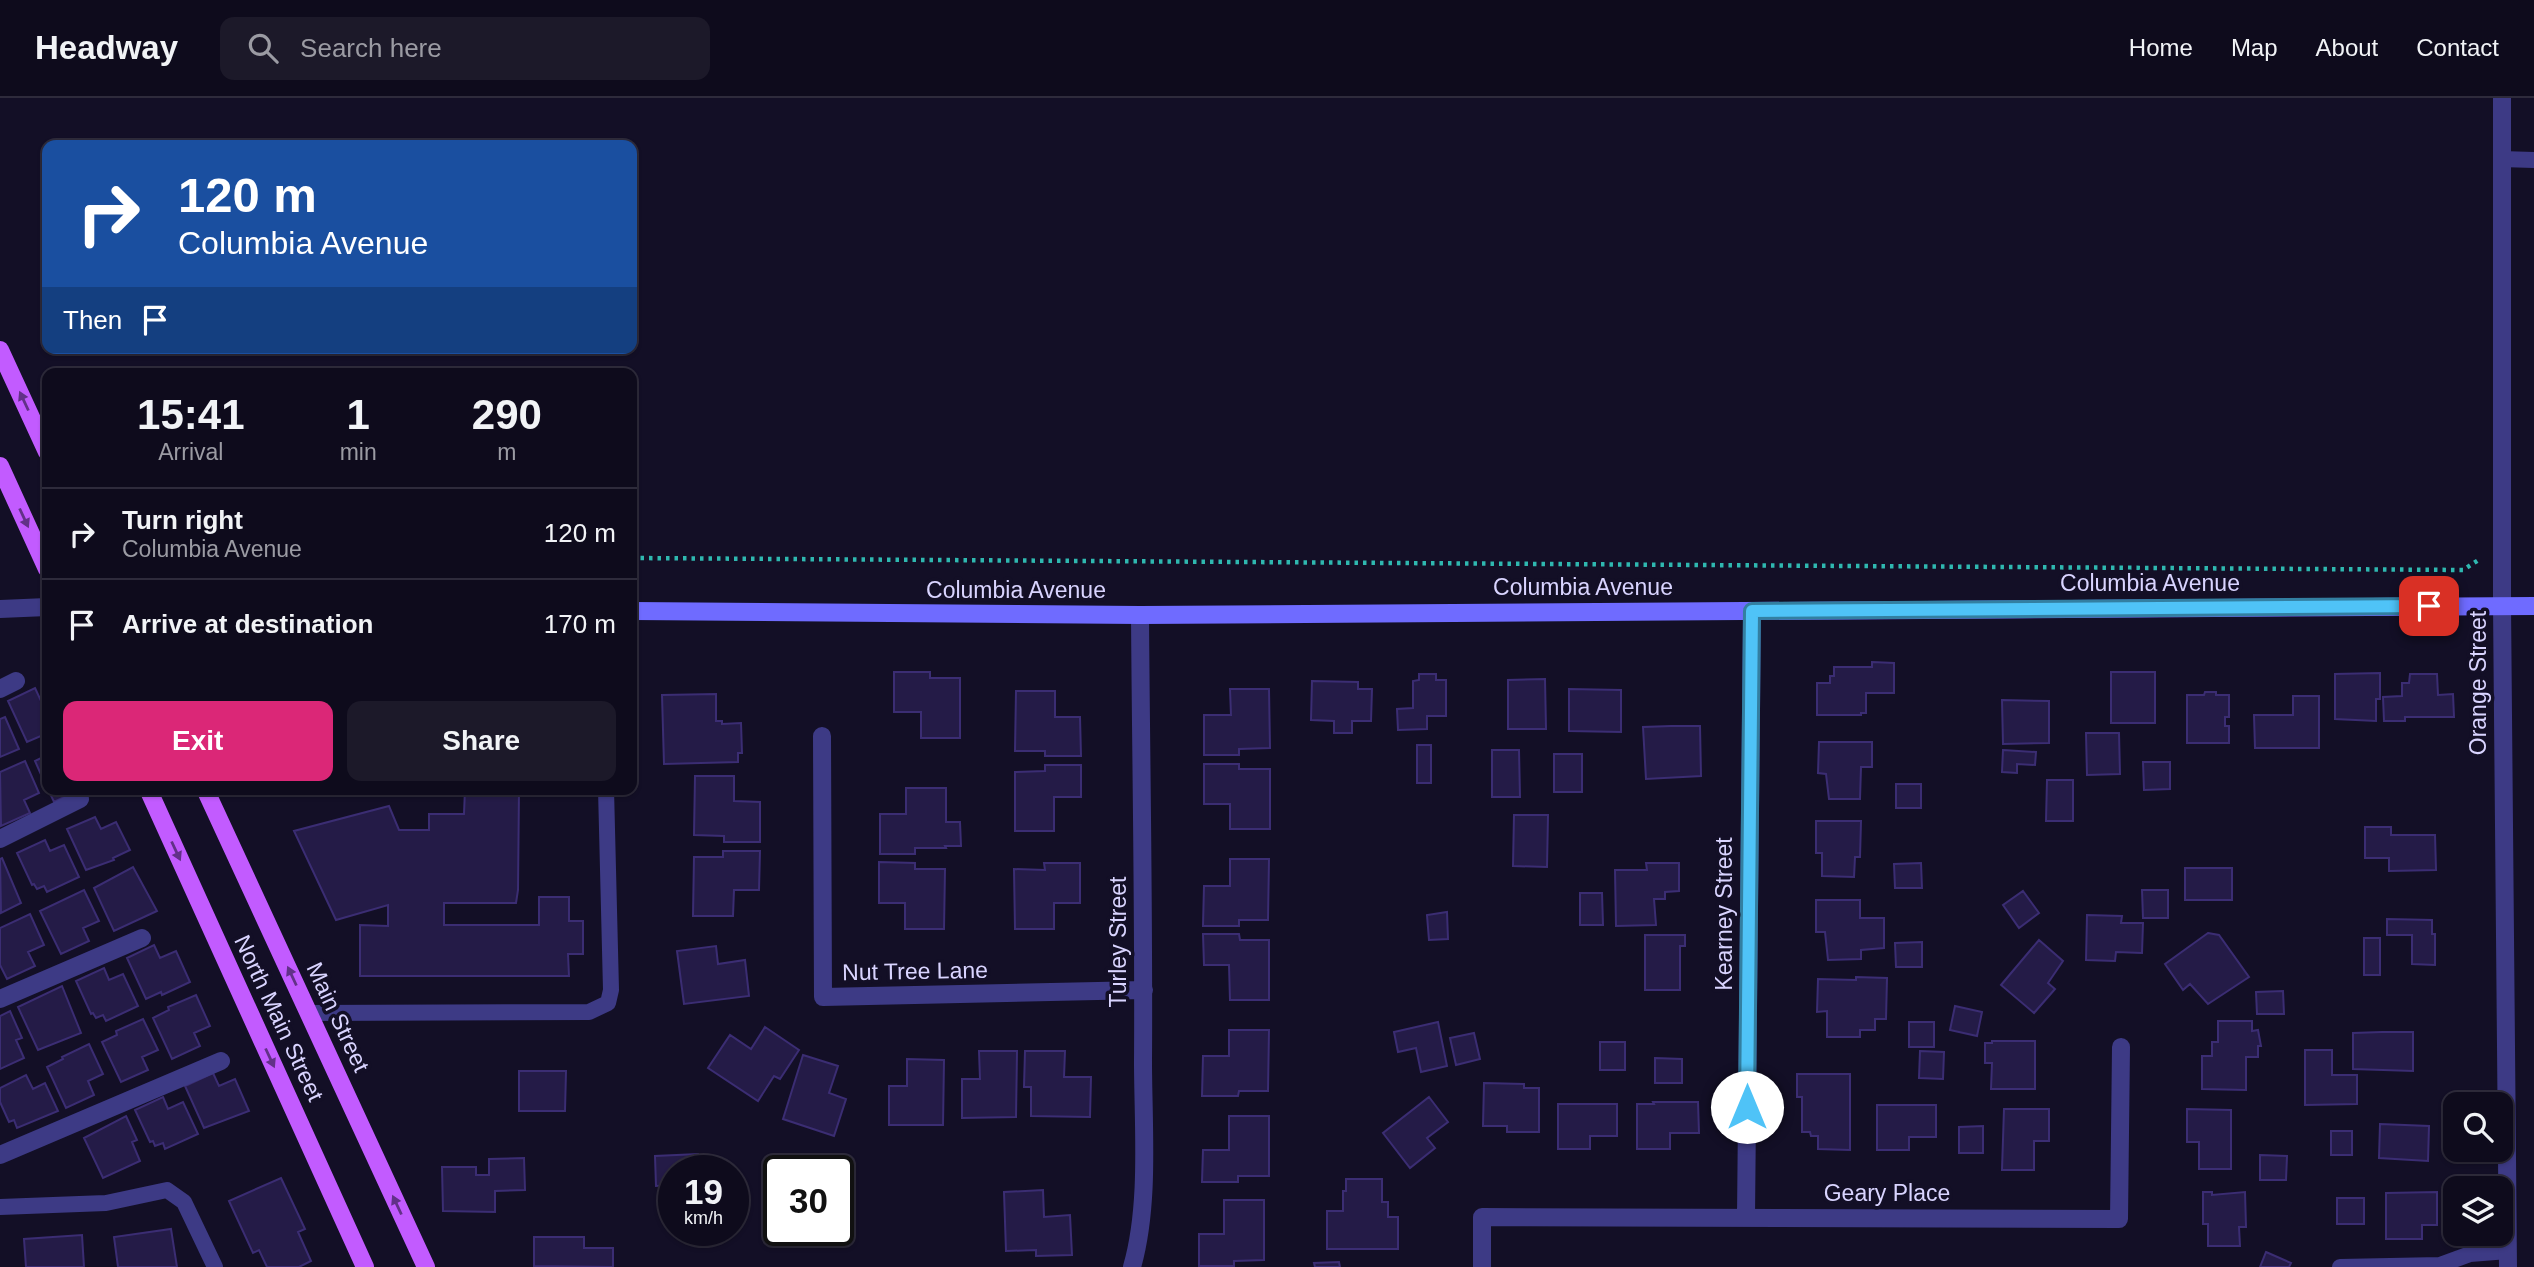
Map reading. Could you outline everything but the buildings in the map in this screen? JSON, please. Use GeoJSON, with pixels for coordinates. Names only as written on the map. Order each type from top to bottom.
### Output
{"type":"FeatureCollection","features":[{"type":"Feature","properties":{"kind":"main road"},"geometry":{"type":"LineString","coordinates":[[0,350],[42,441]]}},
{"type":"Feature","properties":{"kind":"main road"},"geometry":{"type":"LineString","coordinates":[[0,466],[42,558]]}},
{"type":"Feature","properties":{"kind":"main road","name":"Columbia Avenue"},"geometry":{"type":"LineString","coordinates":[[637,611],[1140,615],[2502,605],[2534,607]]}},
{"type":"Feature","properties":{"kind":"main road","name":"North Main Street"},"geometry":{"type":"LineString","coordinates":[[151,795],[365,1267]]}},
{"type":"Feature","properties":{"kind":"main road","name":"Main Street"},"geometry":{"type":"LineString","coordinates":[[208,795],[426,1267]]}},
{"type":"Feature","properties":{"kind":"street","name":"Orange Street"},"geometry":{"type":"LineString","coordinates":[[2502,98],[2502,605],[2508,1259]]}},
{"type":"Feature","properties":{"kind":"street"},"geometry":{"type":"LineString","coordinates":[[0,609],[42,607]]}},
{"type":"Feature","properties":{"kind":"street","name":"Kearney Street"},"geometry":{"type":"LineString","coordinates":[[1746,1217],[1752,611]]}},
{"type":"Feature","properties":{"kind":"street","name":"Turley Street"},"geometry":{"type":"LineString","coordinates":[[1132,1267],[1142,1208],[1144,990],[1140,615]]}},
{"type":"Feature","properties":{"kind":"street","name":"Nut Tree Lane"},"geometry":{"type":"LineString","coordinates":[[822,736],[822,997],[1144,990]]}},
{"type":"Feature","properties":{"kind":"street"},"geometry":{"type":"LineString","coordinates":[[0,839],[80,799]]}},
{"type":"Feature","properties":{"kind":"street"},"geometry":{"type":"LineString","coordinates":[[0,999],[142,938]]}},
{"type":"Feature","properties":{"kind":"street","name":"Geary Place"},"geometry":{"type":"LineString","coordinates":[[1482,1267],[1482,1217],[2119,1219],[2121,1047]]}},
{"type":"Feature","properties":{"kind":"street"},"geometry":{"type":"LineString","coordinates":[[0,1155],[221,1061]]}},
{"type":"Feature","properties":{"kind":"lane"},"geometry":{"type":"LineString","coordinates":[[2501,159],[2534,160]]}},
{"type":"Feature","properties":{"kind":"lane"},"geometry":{"type":"LineString","coordinates":[[309,1013],[589,1012],[608,1003],[611,990],[606,795]]}},
{"type":"Feature","properties":{"kind":"lane"},"geometry":{"type":"LineString","coordinates":[[0,1207],[106,1203],[167,1190],[184,1202],[215,1267]]}},
{"type":"Feature","properties":{"kind":"lane"},"geometry":{"type":"LineString","coordinates":[[2340,1267],[2440,1265],[2470,1255],[2508,1259]]}},
{"type":"Feature","properties":{"kind":"path"},"geometry":{"type":"LineString","coordinates":[[637,558],[2463,570],[2480,559],[2483,553]]}},
{"type":"Feature","properties":{"kind":"route"},"geometry":{"type":"LineString","coordinates":[[1747,1107],[1752,611],[2429,606]]}}]}
